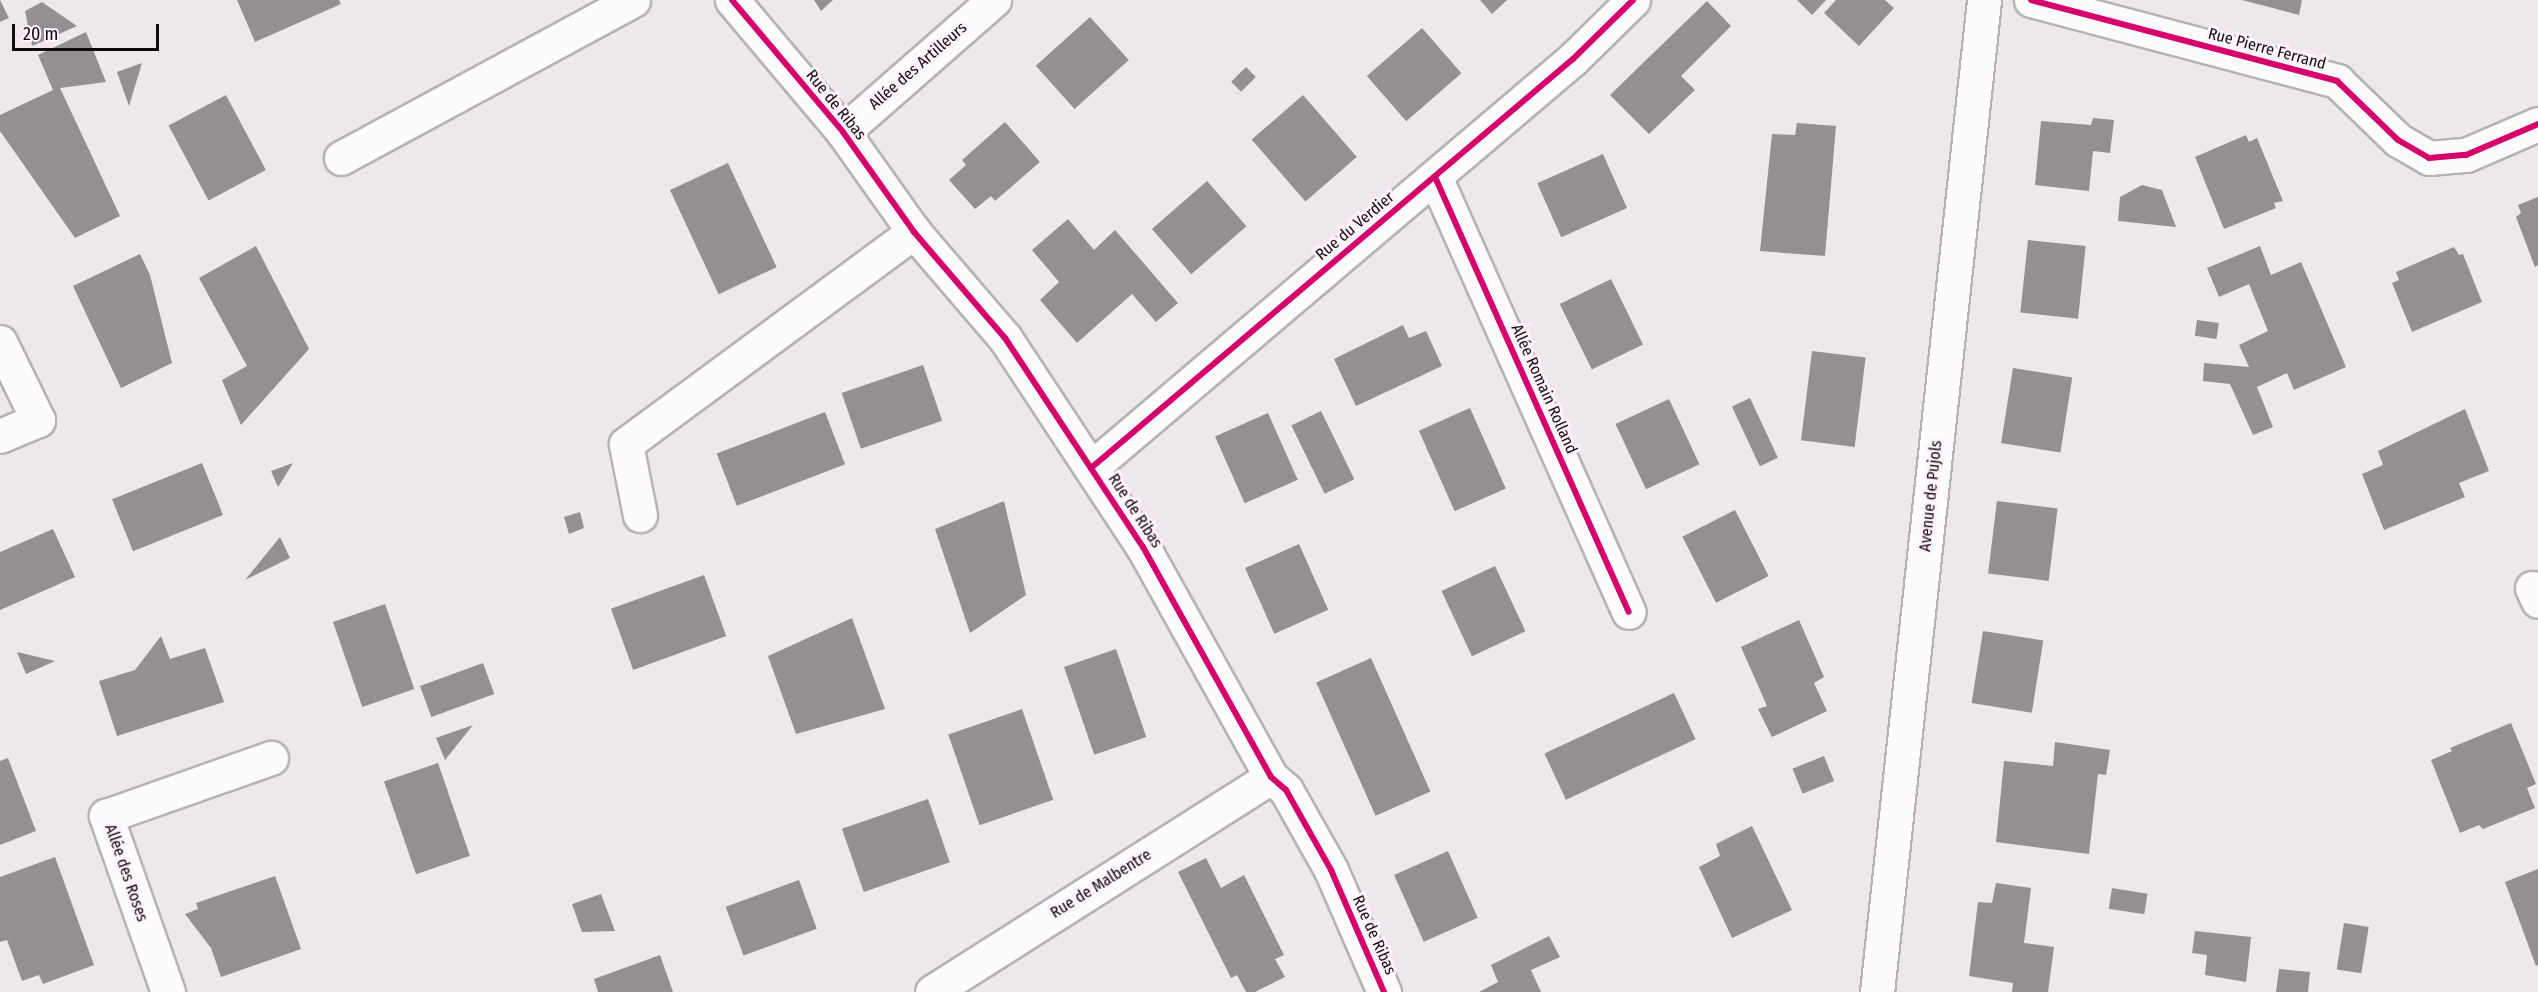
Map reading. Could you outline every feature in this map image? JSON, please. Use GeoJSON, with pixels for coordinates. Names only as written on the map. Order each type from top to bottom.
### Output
{"type":"FeatureCollection","features":[{"type":"Feature","properties":{"kind":"street"},"geometry":{"type":"LineString","coordinates":[[341,158],[633,0]]}},
{"type":"Feature","properties":{"kind":"street","name":"Rue de Ribas"},"geometry":{"type":"LineString","coordinates":[[732,0],[843,132],[914,232],[1005,338],[1143,547],[1271,777],[1286,790],[1331,870],[1384,992]]}},
{"type":"Feature","properties":{"kind":"street","name":"Allée des Artilleurs"},"geometry":{"type":"LineString","coordinates":[[843,132],[994,0]]}},
{"type":"Feature","properties":{"kind":"street","name":"Rue du Verdier"},"geometry":{"type":"LineString","coordinates":[[1091,468],[1573,59],[1633,0]]}},
{"type":"Feature","properties":{"kind":"street","name":"Avenue de Pujols"},"geometry":{"type":"LineString","coordinates":[[1877,992],[1984,0]]}},
{"type":"Feature","properties":{"kind":"street","name":"Rue Pierre Ferrand"},"geometry":{"type":"LineString","coordinates":[[2031,0],[2337,81],[2398,140],[2429,158],[2466,155],[2538,124]]}},
{"type":"Feature","properties":{"kind":"street","name":"Allée Romain Rolland"},"geometry":{"type":"LineString","coordinates":[[1435,177],[1629,612]]}},
{"type":"Feature","properties":{"kind":"street"},"geometry":{"type":"LineString","coordinates":[[640,515],[626,444],[914,232]]}},
{"type":"Feature","properties":{"kind":"street"},"geometry":{"type":"LineString","coordinates":[[0,342],[38,420],[0,436]]}},
{"type":"Feature","properties":{"kind":"street","name":"Allée des Roses"},"geometry":{"type":"LineString","coordinates":[[168,992],[106,816],[272,758]]}},
{"type":"Feature","properties":{"kind":"street","name":"Rue de Malbentre"},"geometry":{"type":"LineString","coordinates":[[932,992],[1271,777]]}},
{"type":"Feature","properties":{"kind":"building"},"geometry":{"type":"Polygon","coordinates":[[[0,0],[9,18],[0,22],[0,0]]]}},
{"type":"Feature","properties":{"kind":"building"},"geometry":{"type":"Polygon","coordinates":[[[237,0],[339,0],[341,4],[255,42],[237,0]]]}},
{"type":"Feature","properties":{"kind":"building"},"geometry":{"type":"Polygon","coordinates":[[[814,0],[833,0],[821,11],[814,0]]]}},
{"type":"Feature","properties":{"kind":"building"},"geometry":{"type":"Polygon","coordinates":[[[1480,0],[1507,0],[1492,14],[1480,0]]]}},
{"type":"Feature","properties":{"kind":"building"},"geometry":{"type":"Polygon","coordinates":[[[1797,0],[1826,0],[1812,15],[1797,0]]]}},
{"type":"Feature","properties":{"kind":"building"},"geometry":{"type":"Polygon","coordinates":[[[1836,0],[1885,0],[1894,8],[1859,46],[1824,13],[1836,0]]]}},
{"type":"Feature","properties":{"kind":"building"},"geometry":{"type":"Polygon","coordinates":[[[2242,0],[2302,0],[2299,15],[2242,0]]]}},
{"type":"Feature","properties":{"kind":"building"},"geometry":{"type":"Polygon","coordinates":[[[1707,1],[1731,26],[1681,76],[1695,90],[1649,134],[1610,95],[1707,1]]]}},
{"type":"Feature","properties":{"kind":"building"},"geometry":{"type":"Polygon","coordinates":[[[42,2],[77,26],[32,46],[25,11],[42,2]]]}},
{"type":"Feature","properties":{"kind":"building"},"geometry":{"type":"Polygon","coordinates":[[[1090,17],[1129,60],[1075,109],[1036,66],[1090,17]]]}},
{"type":"Feature","properties":{"kind":"building"},"geometry":{"type":"Polygon","coordinates":[[[1422,28],[1461,73],[1406,121],[1367,76],[1422,28]]]}},
{"type":"Feature","properties":{"kind":"building"},"geometry":{"type":"Polygon","coordinates":[[[86,32],[106,82],[60,88],[120,216],[75,238],[0,131],[0,115],[53,90],[38,55],[86,32]]]}},
{"type":"Feature","properties":{"kind":"building"},"geometry":{"type":"Polygon","coordinates":[[[142,63],[129,106],[117,72],[142,63]]]}},
{"type":"Feature","properties":{"kind":"building"},"geometry":{"type":"Polygon","coordinates":[[[1246,67],[1256,77],[1241,92],[1231,82],[1246,67]]]}},
{"type":"Feature","properties":{"kind":"building"},"geometry":{"type":"Polygon","coordinates":[[[226,95],[266,170],[209,201],[169,126],[226,95]]]}},
{"type":"Feature","properties":{"kind":"building"},"geometry":{"type":"Polygon","coordinates":[[[1303,95],[1357,157],[1305,201],[1252,140],[1303,95]]]}},
{"type":"Feature","properties":{"kind":"building"},"geometry":{"type":"Polygon","coordinates":[[[2093,118],[2114,120],[2110,153],[2093,151],[2089,191],[2035,185],[2041,121],[2091,125],[2093,118]]]}},
{"type":"Feature","properties":{"kind":"building"},"geometry":{"type":"Polygon","coordinates":[[[1005,122],[1040,162],[995,201],[991,196],[975,209],[949,180],[966,165],[962,160],[1005,122]]]}},
{"type":"Feature","properties":{"kind":"building"},"geometry":{"type":"Polygon","coordinates":[[[1797,123],[1836,126],[1825,256],[1760,251],[1772,134],[1795,135],[1797,123]]]}},
{"type":"Feature","properties":{"kind":"building"},"geometry":{"type":"Polygon","coordinates":[[[2246,135],[2249,142],[2257,138],[2283,201],[2274,203],[2276,208],[2224,229],[2195,157],[2246,135]]]}},
{"type":"Feature","properties":{"kind":"building"},"geometry":{"type":"Polygon","coordinates":[[[1603,154],[1627,208],[1561,237],[1537,183],[1603,154]]]}},
{"type":"Feature","properties":{"kind":"building"},"geometry":{"type":"Polygon","coordinates":[[[728,163],[777,267],[719,294],[670,190],[728,163]]]}},
{"type":"Feature","properties":{"kind":"building"},"geometry":{"type":"Polygon","coordinates":[[[1207,181],[1246,226],[1191,274],[1152,229],[1207,181]]]}},
{"type":"Feature","properties":{"kind":"building"},"geometry":{"type":"Polygon","coordinates":[[[2142,185],[2162,190],[2176,227],[2118,221],[2120,197],[2142,185]]]}},
{"type":"Feature","properties":{"kind":"building"},"geometry":{"type":"Polygon","coordinates":[[[2538,197],[2538,265],[2535,267],[2516,217],[2521,213],[2518,205],[2538,197]]]}},
{"type":"Feature","properties":{"kind":"building"},"geometry":{"type":"Polygon","coordinates":[[[1068,219],[1094,250],[1115,230],[1178,303],[1156,322],[1132,294],[1077,343],[1040,300],[1059,282],[1032,250],[1068,219]]]}},
{"type":"Feature","properties":{"kind":"building"},"geometry":{"type":"Polygon","coordinates":[[[2028,240],[2086,246],[2078,319],[2020,313],[2028,240]]]}},
{"type":"Feature","properties":{"kind":"building"},"geometry":{"type":"Polygon","coordinates":[[[256,246],[309,349],[241,425],[222,380],[247,366],[199,278],[256,246]]]}},
{"type":"Feature","properties":{"kind":"building"},"geometry":{"type":"Polygon","coordinates":[[[2260,246],[2271,275],[2301,262],[2346,367],[2294,390],[2287,373],[2257,387],[2273,427],[2253,435],[2230,384],[2203,381],[2204,363],[2249,367],[2239,345],[2268,331],[2249,284],[2219,297],[2207,268],[2260,246]]]}},
{"type":"Feature","properties":{"kind":"building"},"geometry":{"type":"Polygon","coordinates":[[[2454,247],[2459,255],[2463,254],[2482,302],[2412,332],[2392,283],[2399,280],[2396,272],[2454,247]]]}},
{"type":"Feature","properties":{"kind":"building"},"geometry":{"type":"Polygon","coordinates":[[[140,254],[150,275],[172,363],[121,388],[73,286],[140,254]]]}},
{"type":"Feature","properties":{"kind":"building"},"geometry":{"type":"Polygon","coordinates":[[[1611,279],[1643,345],[1592,370],[1560,304],[1611,279]]]}},
{"type":"Feature","properties":{"kind":"building"},"geometry":{"type":"Polygon","coordinates":[[[2197,320],[2219,323],[2217,339],[2195,336],[2197,320]]]}},
{"type":"Feature","properties":{"kind":"building"},"geometry":{"type":"Polygon","coordinates":[[[1403,325],[1409,338],[1426,331],[1442,366],[1356,406],[1334,359],[1403,325]]]}},
{"type":"Feature","properties":{"kind":"building"},"geometry":{"type":"Polygon","coordinates":[[[1812,351],[1866,358],[1855,447],[1801,440],[1812,351]]]}},
{"type":"Feature","properties":{"kind":"building"},"geometry":{"type":"Polygon","coordinates":[[[923,365],[942,421],[861,449],[842,393],[923,365]]]}},
{"type":"Feature","properties":{"kind":"building"},"geometry":{"type":"Polygon","coordinates":[[[2013,368],[2072,377],[2060,452],[2001,443],[2013,368]]]}},
{"type":"Feature","properties":{"kind":"building"},"geometry":{"type":"Polygon","coordinates":[[[1750,398],[1778,458],[1760,466],[1732,406],[1750,398]]]}},
{"type":"Feature","properties":{"kind":"building"},"geometry":{"type":"Polygon","coordinates":[[[1669,399],[1699,464],[1646,489],[1616,424],[1669,399]]]}},
{"type":"Feature","properties":{"kind":"building"},"geometry":{"type":"Polygon","coordinates":[[[1470,408],[1506,488],[1455,511],[1419,431],[1470,408]]]}},
{"type":"Feature","properties":{"kind":"building"},"geometry":{"type":"Polygon","coordinates":[[[2465,409],[2489,471],[2459,483],[2465,497],[2384,530],[2362,474],[2383,465],[2378,451],[2465,409]]]}},
{"type":"Feature","properties":{"kind":"building"},"geometry":{"type":"Polygon","coordinates":[[[1321,411],[1354,479],[1325,494],[1291,425],[1321,411]]]}},
{"type":"Feature","properties":{"kind":"building"},"geometry":{"type":"Polygon","coordinates":[[[825,412],[845,464],[737,506],[717,454],[825,412]]]}},
{"type":"Feature","properties":{"kind":"building"},"geometry":{"type":"Polygon","coordinates":[[[1268,413],[1298,480],[1245,503],[1215,437],[1268,413]]]}},
{"type":"Feature","properties":{"kind":"building"},"geometry":{"type":"Polygon","coordinates":[[[202,463],[223,515],[133,551],[112,499],[202,463]]]}},
{"type":"Feature","properties":{"kind":"building"},"geometry":{"type":"Polygon","coordinates":[[[293,463],[278,487],[271,471],[293,463]]]}},
{"type":"Feature","properties":{"kind":"building"},"geometry":{"type":"Polygon","coordinates":[[[1004,501],[1026,595],[970,633],[935,529],[1004,501]]]}},
{"type":"Feature","properties":{"kind":"building"},"geometry":{"type":"Polygon","coordinates":[[[1997,501],[2058,508],[2049,581],[1988,573],[1997,501]]]}},
{"type":"Feature","properties":{"kind":"building"},"geometry":{"type":"Polygon","coordinates":[[[1735,510],[1769,576],[1716,603],[1682,537],[1735,510]]]}},
{"type":"Feature","properties":{"kind":"building"},"geometry":{"type":"Polygon","coordinates":[[[580,512],[584,528],[569,534],[564,517],[580,512]]]}},
{"type":"Feature","properties":{"kind":"building"},"geometry":{"type":"Polygon","coordinates":[[[53,529],[75,577],[0,610],[0,552],[53,529]]]}},
{"type":"Feature","properties":{"kind":"building"},"geometry":{"type":"Polygon","coordinates":[[[280,537],[290,558],[245,580],[280,537]]]}},
{"type":"Feature","properties":{"kind":"building"},"geometry":{"type":"Polygon","coordinates":[[[1299,544],[1328,610],[1274,634],[1245,568],[1299,544]]]}},
{"type":"Feature","properties":{"kind":"building"},"geometry":{"type":"Polygon","coordinates":[[[1495,566],[1525,631],[1472,656],[1442,591],[1495,566]]]}},
{"type":"Feature","properties":{"kind":"building"},"geometry":{"type":"Polygon","coordinates":[[[704,575],[726,636],[633,670],[611,609],[704,575]]]}},
{"type":"Feature","properties":{"kind":"building"},"geometry":{"type":"Polygon","coordinates":[[[385,604],[414,689],[362,707],[333,622],[385,604]]]}},
{"type":"Feature","properties":{"kind":"building"},"geometry":{"type":"Polygon","coordinates":[[[852,618],[885,709],[796,734],[768,656],[852,618]]]}},
{"type":"Feature","properties":{"kind":"building"},"geometry":{"type":"Polygon","coordinates":[[[1799,620],[1824,677],[1814,683],[1827,711],[1772,737],[1758,709],[1767,706],[1741,647],[1799,620]]]}},
{"type":"Feature","properties":{"kind":"building"},"geometry":{"type":"Polygon","coordinates":[[[1983,631],[2043,641],[2032,713],[1972,703],[1983,631]]]}},
{"type":"Feature","properties":{"kind":"building"},"geometry":{"type":"Polygon","coordinates":[[[161,636],[170,659],[205,648],[224,702],[117,736],[99,681],[135,670],[161,636]]]}},
{"type":"Feature","properties":{"kind":"building"},"geometry":{"type":"Polygon","coordinates":[[[1116,649],[1146,737],[1094,755],[1064,667],[1116,649]]]}},
{"type":"Feature","properties":{"kind":"building"},"geometry":{"type":"Polygon","coordinates":[[[17,652],[55,661],[26,674],[17,652]]]}},
{"type":"Feature","properties":{"kind":"building"},"geometry":{"type":"Polygon","coordinates":[[[1371,658],[1430,791],[1376,816],[1316,682],[1371,658]]]}},
{"type":"Feature","properties":{"kind":"building"},"geometry":{"type":"Polygon","coordinates":[[[483,663],[494,694],[431,717],[420,686],[483,663]]]}},
{"type":"Feature","properties":{"kind":"building"},"geometry":{"type":"Polygon","coordinates":[[[1674,693],[1696,739],[1566,800],[1544,753],[1674,693]]]}},
{"type":"Feature","properties":{"kind":"building"},"geometry":{"type":"Polygon","coordinates":[[[1022,709],[1053,800],[980,825],[948,734],[1022,709]]]}},
{"type":"Feature","properties":{"kind":"building"},"geometry":{"type":"Polygon","coordinates":[[[2511,723],[2536,784],[2527,788],[2535,808],[2483,829],[2479,825],[2460,833],[2431,760],[2452,751],[2450,748],[2511,723]]]}},
{"type":"Feature","properties":{"kind":"building"},"geometry":{"type":"Polygon","coordinates":[[[473,725],[445,760],[436,738],[473,725]]]}},
{"type":"Feature","properties":{"kind":"building"},"geometry":{"type":"Polygon","coordinates":[[[2055,742],[2110,750],[2106,775],[2098,774],[2089,854],[1996,842],[2004,761],[2053,766],[2055,742]]]}},
{"type":"Feature","properties":{"kind":"building"},"geometry":{"type":"Polygon","coordinates":[[[1824,756],[1834,781],[1803,794],[1792,769],[1824,756]]]}},
{"type":"Feature","properties":{"kind":"building"},"geometry":{"type":"Polygon","coordinates":[[[8,758],[36,831],[0,845],[0,761],[8,758]]]}},
{"type":"Feature","properties":{"kind":"building"},"geometry":{"type":"Polygon","coordinates":[[[438,763],[470,856],[416,874],[384,782],[438,763]]]}},
{"type":"Feature","properties":{"kind":"building"},"geometry":{"type":"Polygon","coordinates":[[[928,799],[950,862],[864,892],[842,829],[928,799]]]}},
{"type":"Feature","properties":{"kind":"building"},"geometry":{"type":"Polygon","coordinates":[[[1752,826],[1792,910],[1732,938],[1699,867],[1720,856],[1716,844],[1752,826]]]}},
{"type":"Feature","properties":{"kind":"building"},"geometry":{"type":"Polygon","coordinates":[[[1448,851],[1478,918],[1424,942],[1394,875],[1448,851]]]}},
{"type":"Feature","properties":{"kind":"building"},"geometry":{"type":"Polygon","coordinates":[[[55,857],[94,965],[43,984],[39,975],[22,981],[7,940],[0,942],[0,877],[55,857]]]}},
{"type":"Feature","properties":{"kind":"building"},"geometry":{"type":"Polygon","coordinates":[[[1206,858],[1221,888],[1244,875],[1284,955],[1275,959],[1285,977],[1255,992],[1246,992],[1237,975],[1231,978],[1178,872],[1206,858]]]}},
{"type":"Feature","properties":{"kind":"building"},"geometry":{"type":"Polygon","coordinates":[[[2538,869],[2538,965],[2536,966],[2505,882],[2538,869]]]}},
{"type":"Feature","properties":{"kind":"building"},"geometry":{"type":"Polygon","coordinates":[[[275,876],[301,949],[221,977],[211,948],[185,914],[198,909],[196,903],[275,876]]]}},
{"type":"Feature","properties":{"kind":"building"},"geometry":{"type":"Polygon","coordinates":[[[799,880],[817,929],[743,956],[726,907],[799,880]]]}},
{"type":"Feature","properties":{"kind":"building"},"geometry":{"type":"Polygon","coordinates":[[[1996,883],[2031,888],[2024,943],[2054,947],[2048,992],[2012,992],[2013,983],[1969,976],[1978,902],[1992,903],[1996,883]]]}},
{"type":"Feature","properties":{"kind":"building"},"geometry":{"type":"Polygon","coordinates":[[[2112,888],[2148,894],[2144,914],[2109,909],[2112,888]]]}},
{"type":"Feature","properties":{"kind":"building"},"geometry":{"type":"Polygon","coordinates":[[[601,894],[615,931],[582,932],[572,904],[601,894]]]}},
{"type":"Feature","properties":{"kind":"building"},"geometry":{"type":"Polygon","coordinates":[[[2344,923],[2369,927],[2361,973],[2337,969],[2344,923]]]}},
{"type":"Feature","properties":{"kind":"building"},"geometry":{"type":"Polygon","coordinates":[[[2195,931],[2251,937],[2246,982],[2205,975],[2207,955],[2192,953],[2195,931]]]}},
{"type":"Feature","properties":{"kind":"building"},"geometry":{"type":"Polygon","coordinates":[[[1549,936],[1560,957],[1531,970],[1541,992],[1479,992],[1498,982],[1491,965],[1549,936]]]}},
{"type":"Feature","properties":{"kind":"building"},"geometry":{"type":"Polygon","coordinates":[[[660,955],[673,992],[598,992],[594,979],[660,955]]]}},
{"type":"Feature","properties":{"kind":"building"},"geometry":{"type":"Polygon","coordinates":[[[2279,969],[2310,972],[2308,992],[2276,992],[2279,969]]]}},
{"type":"Feature","properties":{"kind":"cycle path"},"geometry":{"type":"LineString","coordinates":[[732,0],[843,132],[914,232],[1005,338],[1143,547],[1271,777],[1286,790],[1331,870],[1384,992]]}},
{"type":"Feature","properties":{"kind":"cycle path"},"geometry":{"type":"LineString","coordinates":[[1091,468],[1573,59],[1633,0]]}},
{"type":"Feature","properties":{"kind":"cycle path"},"geometry":{"type":"LineString","coordinates":[[2031,0],[2337,81],[2398,140],[2429,158],[2466,155],[2538,124]]}},
{"type":"Feature","properties":{"kind":"cycle path"},"geometry":{"type":"LineString","coordinates":[[1435,177],[1629,612]]}}]}
